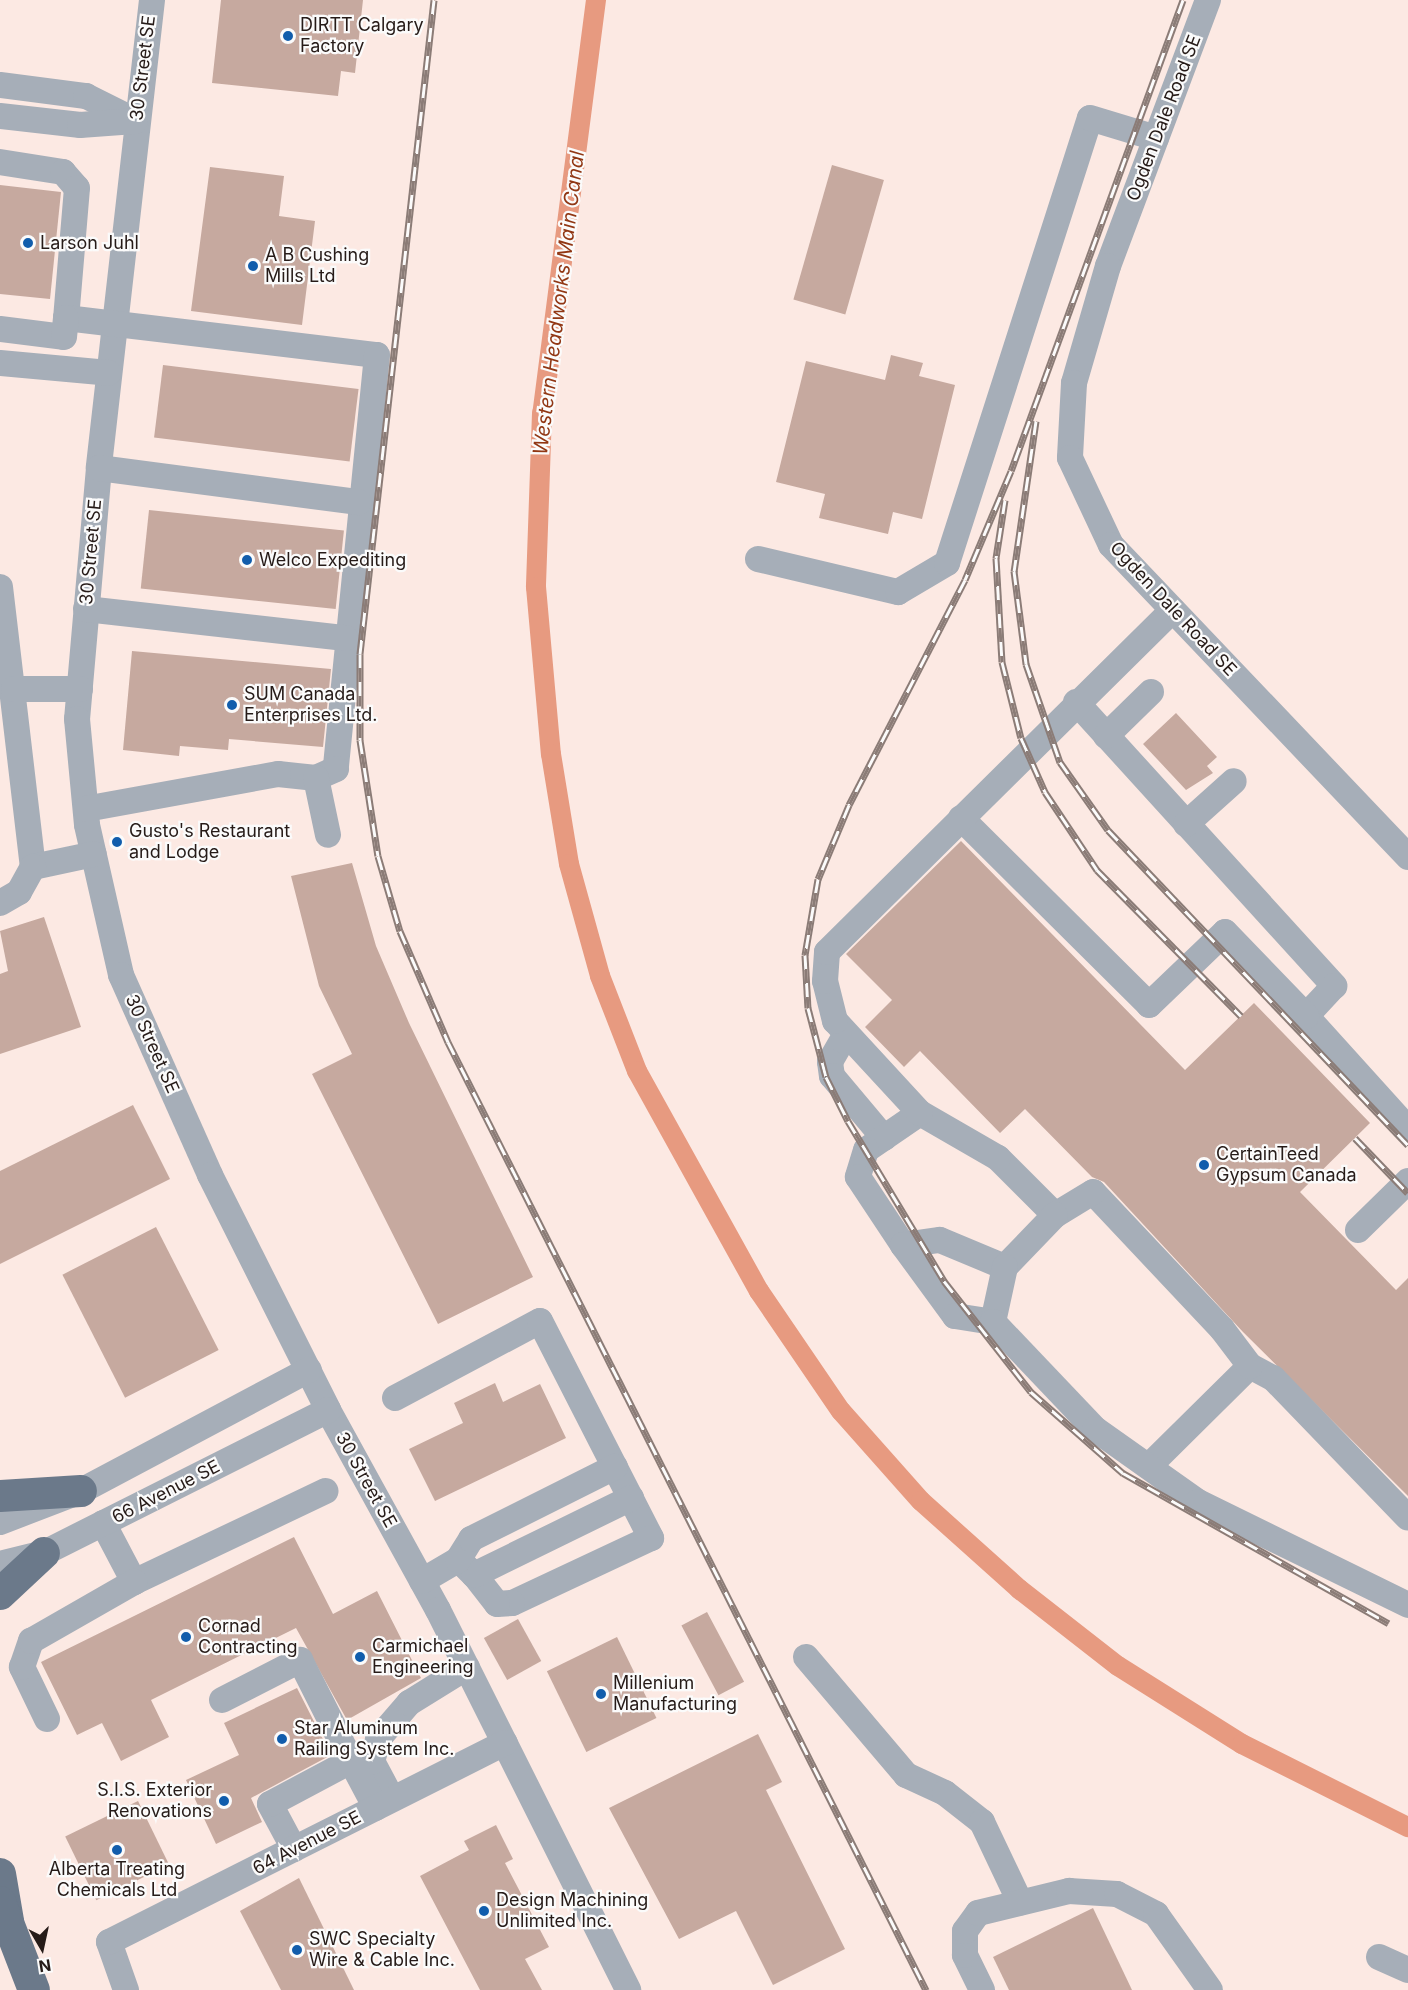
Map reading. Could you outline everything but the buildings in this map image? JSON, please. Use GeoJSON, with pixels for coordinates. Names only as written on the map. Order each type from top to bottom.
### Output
{"type":"FeatureCollection","features":[{"type":"Feature","properties":{"kind":"main road"},"geometry":{"type":"LineString","coordinates":[[0,1496],[81,1491]]}},
{"type":"Feature","properties":{"kind":"main road"},"geometry":{"type":"LineString","coordinates":[[0,1594],[44,1553]]}},
{"type":"Feature","properties":{"kind":"main road"},"geometry":{"type":"LineString","coordinates":[[0,1874],[5,1917],[34,1990]]}},
{"type":"Feature","properties":{"kind":"street","name":"30 Street SE"},"geometry":{"type":"LineString","coordinates":[[152,0],[114,323],[80,688],[86,809],[121,975],[210,1175],[328,1410],[467,1667],[628,1990]]}},
{"type":"Feature","properties":{"kind":"street","name":"Ogden Dale Road SE"},"geometry":{"type":"LineString","coordinates":[[1208,0],[1108,266],[1074,383],[1070,458],[1111,545],[1408,857]]}},
{"type":"Feature","properties":{"kind":"street"},"geometry":{"type":"LineString","coordinates":[[0,85],[87,96],[136,121]]}},
{"type":"Feature","properties":{"kind":"street"},"geometry":{"type":"LineString","coordinates":[[0,116],[80,125],[136,121]]}},
{"type":"Feature","properties":{"kind":"street"},"geometry":{"type":"LineString","coordinates":[[758,560],[898,592],[947,563],[1090,118],[1156,138]]}},
{"type":"Feature","properties":{"kind":"street"},"geometry":{"type":"LineString","coordinates":[[0,162],[63,172],[77,188],[64,337],[0,329]]}},
{"type":"Feature","properties":{"kind":"street"},"geometry":{"type":"LineString","coordinates":[[66,318],[377,355],[345,638],[336,769],[316,778],[278,774],[86,809]]}},
{"type":"Feature","properties":{"kind":"street"},"geometry":{"type":"LineString","coordinates":[[0,363],[109,373]]}},
{"type":"Feature","properties":{"kind":"street"},"geometry":{"type":"LineString","coordinates":[[99,468],[359,502]]}},
{"type":"Feature","properties":{"kind":"street"},"geometry":{"type":"LineString","coordinates":[[0,587],[14,689],[33,867],[19,892],[0,903]]}},
{"type":"Feature","properties":{"kind":"street"},"geometry":{"type":"LineString","coordinates":[[86,609],[345,638]]}},
{"type":"Feature","properties":{"kind":"street"},"geometry":{"type":"LineString","coordinates":[[1055,1215],[998,1158],[920,1113],[846,1034],[832,1011],[825,981],[827,952],[1076,702],[1173,610]]}},
{"type":"Feature","properties":{"kind":"street"},"geometry":{"type":"LineString","coordinates":[[14,689],[80,688]]}},
{"type":"Feature","properties":{"kind":"street"},"geometry":{"type":"LineString","coordinates":[[1106,736],[1151,692]]}},
{"type":"Feature","properties":{"kind":"street"},"geometry":{"type":"LineString","coordinates":[[1076,702],[1334,986],[1305,1016]]}},
{"type":"Feature","properties":{"kind":"street"},"geometry":{"type":"LineString","coordinates":[[316,778],[328,835]]}},
{"type":"Feature","properties":{"kind":"street"},"geometry":{"type":"LineString","coordinates":[[1186,824],[1234,781]]}},
{"type":"Feature","properties":{"kind":"street"},"geometry":{"type":"LineString","coordinates":[[961,818],[1149,1005],[1225,932],[1408,1129]]}},
{"type":"Feature","properties":{"kind":"street"},"geometry":{"type":"LineString","coordinates":[[33,867],[94,854]]}},
{"type":"Feature","properties":{"kind":"street"},"geometry":{"type":"LineString","coordinates":[[846,1034],[830,1062],[832,1076],[884,1138]]}},
{"type":"Feature","properties":{"kind":"street"},"geometry":{"type":"LineString","coordinates":[[920,1113],[866,1150],[858,1177],[903,1245],[955,1316],[975,1324],[993,1322]]}},
{"type":"Feature","properties":{"kind":"street"},"geometry":{"type":"LineString","coordinates":[[1358,1230],[1408,1181]]}},
{"type":"Feature","properties":{"kind":"street"},"geometry":{"type":"LineString","coordinates":[[993,1322],[1005,1267],[1055,1215],[1094,1192],[1222,1329],[1250,1366],[1273,1378],[1408,1518]]}},
{"type":"Feature","properties":{"kind":"street"},"geometry":{"type":"LineString","coordinates":[[903,1245],[940,1240],[1005,1267]]}},
{"type":"Feature","properties":{"kind":"street"},"geometry":{"type":"LineString","coordinates":[[395,1398],[540,1320],[651,1538],[512,1604],[497,1604],[466,1567]]}},
{"type":"Feature","properties":{"kind":"street"},"geometry":{"type":"LineString","coordinates":[[993,1322],[1095,1429],[1198,1502],[1408,1605]]}},
{"type":"Feature","properties":{"kind":"street"},"geometry":{"type":"LineString","coordinates":[[1149,1466],[1250,1366]]}},
{"type":"Feature","properties":{"kind":"street"},"geometry":{"type":"LineString","coordinates":[[0,1522],[81,1491],[309,1370]]}},
{"type":"Feature","properties":{"kind":"street","name":"66 Avenue SE"},"geometry":{"type":"LineString","coordinates":[[0,1564],[44,1553],[328,1410]]}},
{"type":"Feature","properties":{"kind":"street"},"geometry":{"type":"LineString","coordinates":[[466,1567],[471,1539],[615,1467]]}},
{"type":"Feature","properties":{"kind":"street"},"geometry":{"type":"LineString","coordinates":[[47,1719],[22,1667],[31,1641],[134,1582],[326,1491]]}},
{"type":"Feature","properties":{"kind":"street"},"geometry":{"type":"LineString","coordinates":[[422,1581],[466,1567],[630,1498]]}},
{"type":"Feature","properties":{"kind":"street"},"geometry":{"type":"LineString","coordinates":[[103,1523],[134,1582]]}},
{"type":"Feature","properties":{"kind":"street"},"geometry":{"type":"LineString","coordinates":[[806,1657],[906,1775],[945,1793],[982,1822],[1020,1902]]}},
{"type":"Feature","properties":{"kind":"street"},"geometry":{"type":"LineString","coordinates":[[222,1700],[300,1660],[351,1761],[384,1804]]}},
{"type":"Feature","properties":{"kind":"street"},"geometry":{"type":"LineString","coordinates":[[384,1804],[372,1762],[378,1739],[416,1697],[467,1667]]}},
{"type":"Feature","properties":{"kind":"street","name":"64 Avenue SE"},"geometry":{"type":"LineString","coordinates":[[126,1990],[109,1942],[505,1743]]}},
{"type":"Feature","properties":{"kind":"street"},"geometry":{"type":"LineString","coordinates":[[294,1849],[270,1804],[351,1761]]}},
{"type":"Feature","properties":{"kind":"street"},"geometry":{"type":"LineString","coordinates":[[982,1990],[965,1954],[965,1931],[978,1913],[1069,1891],[1116,1894],[1155,1914],[1210,1990]]}},
{"type":"Feature","properties":{"kind":"street"},"geometry":{"type":"LineString","coordinates":[[1379,1957],[1408,1970]]}},
{"type":"Feature","properties":{"kind":"waterway","name":"Western Headworks Main Canal"},"geometry":{"type":"LineString","coordinates":[[596,0],[542,413],[536,587],[551,754],[569,864],[600,976],[637,1071],[759,1291],[841,1411],[921,1501],[1019,1589],[1118,1666],[1242,1744],[1408,1827]]}},
{"type":"Feature","properties":{"kind":"railway"},"geometry":{"type":"LineString","coordinates":[[434,0],[360,654],[360,740],[378,856],[400,931],[448,1042],[926,1990]]}},
{"type":"Feature","properties":{"kind":"railway"},"geometry":{"type":"LineString","coordinates":[[1183,0],[1011,471],[965,580],[849,805],[818,879],[805,955],[808,1008],[826,1077],[848,1121],[944,1281],[1031,1392],[1123,1473],[1388,1623]]}},
{"type":"Feature","properties":{"kind":"railway"},"geometry":{"type":"LineString","coordinates":[[1036,421],[1014,571],[1026,664],[1060,762],[1108,830],[1408,1145]]}},
{"type":"Feature","properties":{"kind":"railway"},"geometry":{"type":"LineString","coordinates":[[1005,500],[996,558],[1002,662],[1021,738],[1045,792],[1097,870],[1241,1016]]}},
{"type":"Feature","properties":{"kind":"railway"},"geometry":{"type":"LineString","coordinates":[[1355,1138],[1408,1193]]}},
{"type":"Feature","properties":{"kind":"place","name":"DIRTT Calgary Factory"},"geometry":{"type":"Point","coordinates":[288,36]}},
{"type":"Feature","properties":{"kind":"place","name":"Larson Juhl"},"geometry":{"type":"Point","coordinates":[28,243]}},
{"type":"Feature","properties":{"kind":"place","name":"A B Cushing Mills Ltd"},"geometry":{"type":"Point","coordinates":[253,266]}},
{"type":"Feature","properties":{"kind":"place","name":"Welco Expediting"},"geometry":{"type":"Point","coordinates":[247,560]}},
{"type":"Feature","properties":{"kind":"place","name":"SUM Canada Enterprises Ltd."},"geometry":{"type":"Point","coordinates":[232,705]}},
{"type":"Feature","properties":{"kind":"place","name":"Gusto's Restaurant and Lodge"},"geometry":{"type":"Point","coordinates":[117,842]}},
{"type":"Feature","properties":{"kind":"place","name":"CertainTeed Gypsum Canada"},"geometry":{"type":"Point","coordinates":[1204,1165]}},
{"type":"Feature","properties":{"kind":"place","name":"Cornad Contracting"},"geometry":{"type":"Point","coordinates":[186,1637]}},
{"type":"Feature","properties":{"kind":"place","name":"Carmichael Engineering"},"geometry":{"type":"Point","coordinates":[360,1657]}},
{"type":"Feature","properties":{"kind":"place","name":"Millenium Manufacturing"},"geometry":{"type":"Point","coordinates":[601,1694]}},
{"type":"Feature","properties":{"kind":"place","name":"Star Aluminum Railing System Inc."},"geometry":{"type":"Point","coordinates":[282,1739]}},
{"type":"Feature","properties":{"kind":"place","name":"S.I.S. Exterior Renovations"},"geometry":{"type":"Point","coordinates":[224,1801]}},
{"type":"Feature","properties":{"kind":"place","name":"Alberta Treating Chemicals Ltd"},"geometry":{"type":"Point","coordinates":[117,1850]}},
{"type":"Feature","properties":{"kind":"place","name":"Design Machining Unlimited Inc."},"geometry":{"type":"Point","coordinates":[484,1911]}},
{"type":"Feature","properties":{"kind":"place","name":"SWC Specialty Wire & Cable Inc."},"geometry":{"type":"Point","coordinates":[297,1950]}}]}
